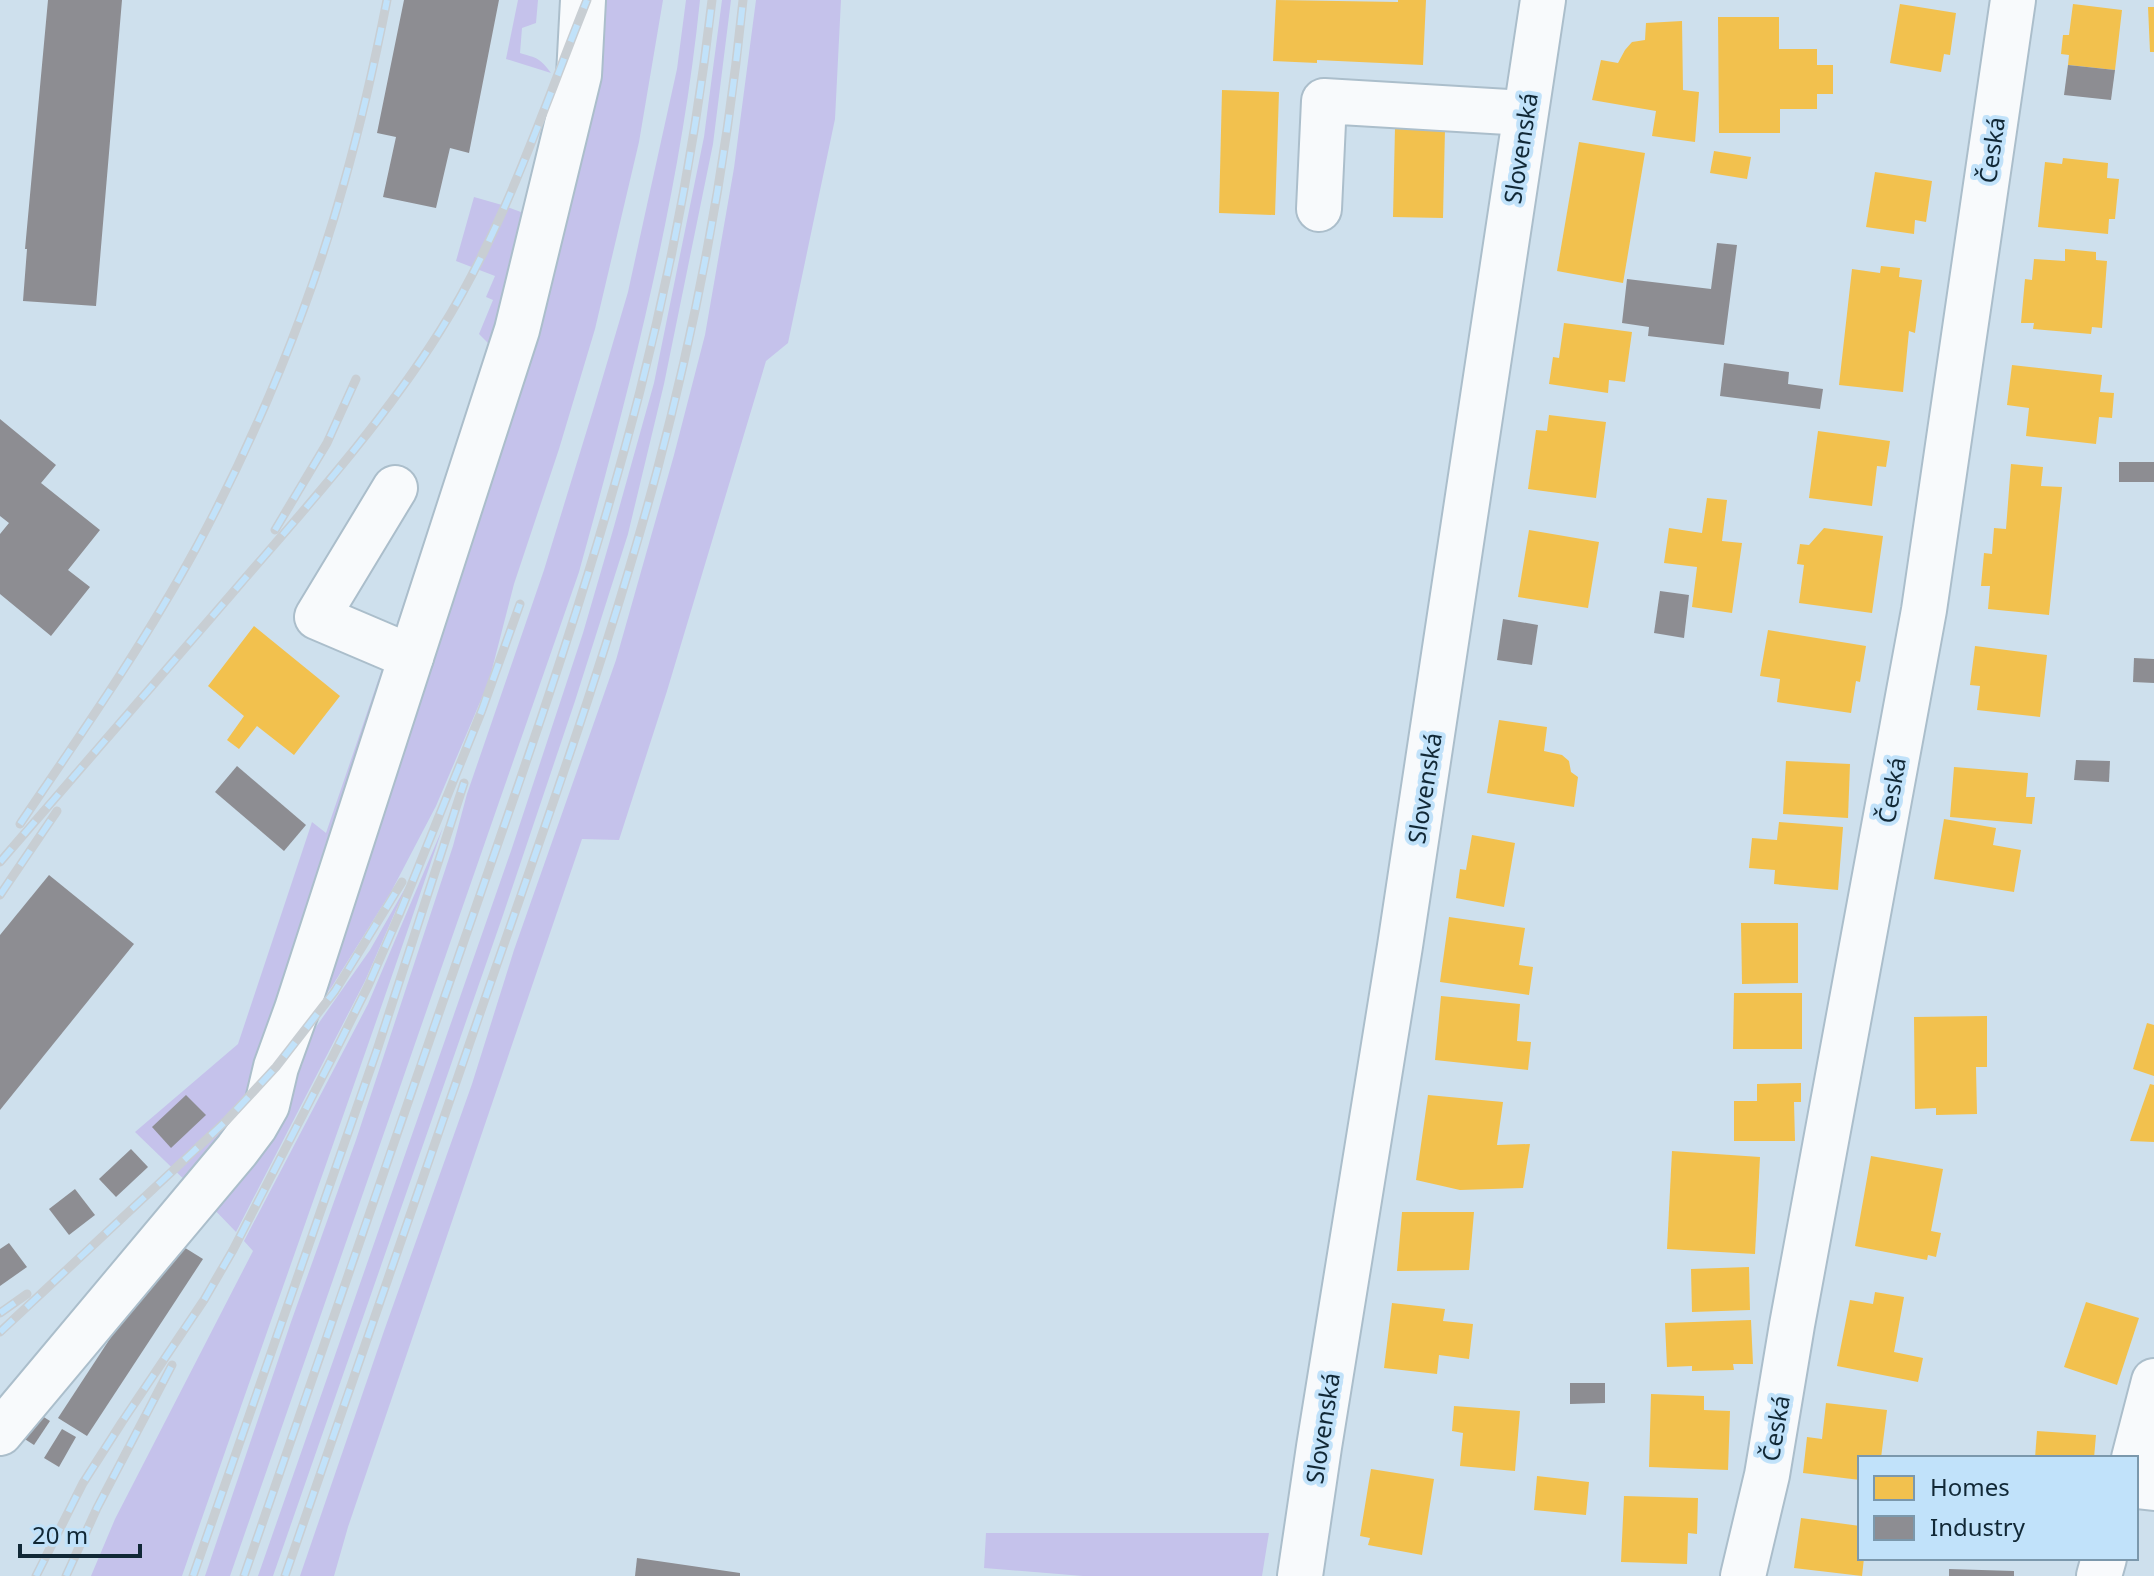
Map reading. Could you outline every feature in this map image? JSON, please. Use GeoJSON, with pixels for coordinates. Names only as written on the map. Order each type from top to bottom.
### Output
{"type":"FeatureCollection","features":[{"type":"Feature","properties":{"kind":"street"},"geometry":{"type":"LineString","coordinates":[[0,1433],[209,1184],[255,1126],[267,1105],[276,1067],[517,330],[579,75],[583,0]]}},
{"type":"Feature","properties":{"kind":"street","name":"Slovenská"},"geometry":{"type":"LineString","coordinates":[[1300,1576],[1405,915],[1543,0]]}},
{"type":"Feature","properties":{"kind":"street","name":"Česká"},"geometry":{"type":"LineString","coordinates":[[1743,1576],[1767,1475],[1924,610],[2013,0]]}},
{"type":"Feature","properties":{"kind":"street"},"geometry":{"type":"LineString","coordinates":[[1319,209],[1324,101],[1525,113]]}},
{"type":"Feature","properties":{"kind":"street"},"geometry":{"type":"LineString","coordinates":[[395,488],[317,617],[411,657]]}},
{"type":"Feature","properties":{"kind":"street"},"geometry":{"type":"LineString","coordinates":[[2135,1456],[2154,1381]]}},
{"type":"Feature","properties":{"kind":"shaded area"},"geometry":{"type":"Polygon","coordinates":[[[518,0],[538,0],[536,23],[522,28],[520,53],[538,59],[551,73],[506,59],[518,0]]]}},
{"type":"Feature","properties":{"kind":"shaded area"},"geometry":{"type":"Polygon","coordinates":[[[606,0],[663,0],[639,142],[595,329],[514,584],[489,681],[436,806],[391,892],[317,1005],[597,57],[606,0]]]}},
{"type":"Feature","properties":{"kind":"shaded area"},"geometry":{"type":"Polygon","coordinates":[[[686,0],[700,0],[667,217],[635,360],[579,572],[230,1576],[205,1576],[356,1140],[453,846],[467,794],[544,570],[594,407],[628,292],[677,69],[686,0]]]}},
{"type":"Feature","properties":{"kind":"shaded area"},"geometry":{"type":"Polygon","coordinates":[[[722,0],[731,0],[713,144],[664,384],[628,534],[502,918],[273,1576],[258,1576],[511,851],[583,633],[654,383],[704,137],[722,0]]]}},
{"type":"Feature","properties":{"kind":"shaded area"},"geometry":{"type":"Polygon","coordinates":[[[756,0],[841,0],[835,119],[788,343],[766,361],[619,840],[582,839],[334,1576],[300,1576],[616,660],[705,335],[734,168],[756,0]]]}},
{"type":"Feature","properties":{"kind":"shaded area"},"geometry":{"type":"Polygon","coordinates":[[[474,197],[529,215],[512,295],[403,627],[396,626],[489,344],[479,334],[493,300],[486,297],[495,276],[456,261],[474,197]]]}},
{"type":"Feature","properties":{"kind":"shaded area"},"geometry":{"type":"Polygon","coordinates":[[[384,663],[390,666],[253,1101],[194,1189],[135,1132],[238,1044],[312,822],[326,833],[384,663]]]}},
{"type":"Feature","properties":{"kind":"shaded area"},"geometry":{"type":"Polygon","coordinates":[[[443,827],[182,1576],[91,1576],[115,1519],[253,1251],[244,1241],[368,1004],[443,827]]]}},
{"type":"Feature","properties":{"kind":"shaded area"},"geometry":{"type":"Polygon","coordinates":[[[407,885],[365,981],[236,1232],[209,1204],[279,1111],[302,1065],[311,1034],[370,950],[407,885]]]}},
{"type":"Feature","properties":{"kind":"shaded area"},"geometry":{"type":"Polygon","coordinates":[[[986,1533],[1269,1533],[1262,1576],[1083,1576],[984,1568],[986,1533]]]}},
{"type":"Feature","properties":{"kind":"building: Homes"},"geometry":{"type":"Polygon","coordinates":[[[1276,0],[1426,0],[1423,65],[1273,61],[1276,0]]]}},
{"type":"Feature","properties":{"kind":"building: Homes"},"geometry":{"type":"Polygon","coordinates":[[[1900,4],[1956,13],[1950,55],[1944,54],[1941,72],[1890,63],[1900,4]]]}},
{"type":"Feature","properties":{"kind":"building: Homes"},"geometry":{"type":"Polygon","coordinates":[[[2073,4],[2122,10],[2115,70],[2068,65],[2069,55],[2061,54],[2063,35],[2069,35],[2073,4]]]}},
{"type":"Feature","properties":{"kind":"building: Homes"},"geometry":{"type":"Polygon","coordinates":[[[2148,7],[2154,7],[2154,52],[2150,52],[2148,7]]]}},
{"type":"Feature","properties":{"kind":"building: Homes"},"geometry":{"type":"Polygon","coordinates":[[[1718,17],[1779,17],[1779,49],[1817,49],[1817,65],[1833,65],[1833,94],[1817,94],[1817,109],[1780,109],[1780,133],[1719,133],[1718,17]]]}},
{"type":"Feature","properties":{"kind":"building: Homes"},"geometry":{"type":"Polygon","coordinates":[[[1682,21],[1683,90],[1699,92],[1695,142],[1652,136],[1656,111],[1592,100],[1601,60],[1618,63],[1632,42],[1645,40],[1646,23],[1682,21]]]}},
{"type":"Feature","properties":{"kind":"building: Homes"},"geometry":{"type":"Polygon","coordinates":[[[1222,90],[1279,92],[1275,215],[1219,213],[1222,90]]]}},
{"type":"Feature","properties":{"kind":"building: Homes"},"geometry":{"type":"Polygon","coordinates":[[[1395,127],[1445,129],[1443,218],[1393,217],[1395,127]]]}},
{"type":"Feature","properties":{"kind":"building: Homes"},"geometry":{"type":"Polygon","coordinates":[[[1579,142],[1645,153],[1623,283],[1557,271],[1579,142]]]}},
{"type":"Feature","properties":{"kind":"building: Homes"},"geometry":{"type":"Polygon","coordinates":[[[1714,151],[1751,157],[1747,179],[1710,173],[1714,151]]]}},
{"type":"Feature","properties":{"kind":"building: Homes"},"geometry":{"type":"Polygon","coordinates":[[[2063,158],[2108,163],[2107,178],[2119,179],[2115,219],[2109,219],[2108,234],[2038,227],[2045,162],[2062,164],[2063,158]]]}},
{"type":"Feature","properties":{"kind":"building: Homes"},"geometry":{"type":"Polygon","coordinates":[[[1875,172],[1932,181],[1926,222],[1915,220],[1914,234],[1866,227],[1875,172]]]}},
{"type":"Feature","properties":{"kind":"building: Homes"},"geometry":{"type":"Polygon","coordinates":[[[2065,249],[2096,252],[2096,260],[2107,261],[2102,328],[2092,327],[2091,334],[2033,329],[2034,323],[2021,323],[2025,279],[2032,280],[2034,259],[2065,261],[2065,249]]]}},
{"type":"Feature","properties":{"kind":"building: Homes"},"geometry":{"type":"Polygon","coordinates":[[[1881,266],[1900,268],[1899,277],[1922,280],[1915,333],[1909,331],[1903,392],[1839,385],[1852,269],[1880,273],[1881,266]]]}},
{"type":"Feature","properties":{"kind":"building: Homes"},"geometry":{"type":"Polygon","coordinates":[[[1564,323],[1632,332],[1625,382],[1609,380],[1608,393],[1549,384],[1553,357],[1559,358],[1564,323]]]}},
{"type":"Feature","properties":{"kind":"building: Homes"},"geometry":{"type":"Polygon","coordinates":[[[2012,365],[2102,375],[2100,392],[2114,393],[2112,418],[2099,417],[2096,444],[2026,436],[2029,408],[2007,405],[2012,365]]]}},
{"type":"Feature","properties":{"kind":"building: Homes"},"geometry":{"type":"Polygon","coordinates":[[[1549,415],[1606,422],[1596,498],[1528,489],[1536,430],[1547,431],[1549,415]]]}},
{"type":"Feature","properties":{"kind":"building: Homes"},"geometry":{"type":"Polygon","coordinates":[[[1818,431],[1890,441],[1886,467],[1877,466],[1872,506],[1809,498],[1818,431]]]}},
{"type":"Feature","properties":{"kind":"building: Homes"},"geometry":{"type":"Polygon","coordinates":[[[2011,464],[2043,467],[2041,486],[2062,487],[2049,615],[1988,609],[1990,586],[1981,586],[1984,553],[1992,554],[1994,528],[2006,529],[2011,464]]]}},
{"type":"Feature","properties":{"kind":"building: Homes"},"geometry":{"type":"Polygon","coordinates":[[[1707,498],[1727,500],[1722,541],[1742,543],[1732,613],[1692,607],[1697,567],[1664,563],[1669,528],[1702,533],[1707,498]]]}},
{"type":"Feature","properties":{"kind":"building: Homes"},"geometry":{"type":"Polygon","coordinates":[[[1824,528],[1883,536],[1872,613],[1799,603],[1804,565],[1797,564],[1800,544],[1809,545],[1824,528]]]}},
{"type":"Feature","properties":{"kind":"building: Homes"},"geometry":{"type":"Polygon","coordinates":[[[1529,530],[1599,542],[1588,608],[1518,597],[1529,530]]]}},
{"type":"Feature","properties":{"kind":"building: Homes"},"geometry":{"type":"Polygon","coordinates":[[[254,626],[340,696],[294,755],[257,726],[239,749],[227,740],[244,716],[208,686],[254,626]]]}},
{"type":"Feature","properties":{"kind":"building: Homes"},"geometry":{"type":"Polygon","coordinates":[[[1768,630],[1866,646],[1851,713],[1777,702],[1780,679],[1760,676],[1768,630]]]}},
{"type":"Feature","properties":{"kind":"building: Homes"},"geometry":{"type":"Polygon","coordinates":[[[1975,646],[2047,655],[2040,717],[1977,710],[1980,686],[1970,685],[1975,646]]]}},
{"type":"Feature","properties":{"kind":"building: Homes"},"geometry":{"type":"Polygon","coordinates":[[[1499,720],[1547,727],[1544,751],[1562,755],[1569,761],[1571,772],[1578,777],[1574,807],[1487,793],[1499,720]]]}},
{"type":"Feature","properties":{"kind":"building: Homes"},"geometry":{"type":"Polygon","coordinates":[[[1786,761],[1850,764],[1848,818],[1783,814],[1786,761]]]}},
{"type":"Feature","properties":{"kind":"building: Homes"},"geometry":{"type":"Polygon","coordinates":[[[1954,767],[2028,773],[2026,797],[2035,797],[2032,824],[1950,817],[1954,767]]]}},
{"type":"Feature","properties":{"kind":"building: Homes"},"geometry":{"type":"Polygon","coordinates":[[[1944,819],[1996,828],[1993,845],[2021,850],[2014,892],[1934,879],[1944,819]]]}},
{"type":"Feature","properties":{"kind":"building: Homes"},"geometry":{"type":"Polygon","coordinates":[[[1779,822],[1843,827],[1838,890],[1774,884],[1775,870],[1749,868],[1752,838],[1777,840],[1779,822]]]}},
{"type":"Feature","properties":{"kind":"building: Homes"},"geometry":{"type":"Polygon","coordinates":[[[1472,835],[1515,843],[1504,907],[1456,898],[1460,869],[1466,870],[1472,835]]]}},
{"type":"Feature","properties":{"kind":"building: Homes"},"geometry":{"type":"Polygon","coordinates":[[[1449,917],[1525,928],[1519,965],[1533,967],[1529,995],[1440,982],[1449,917]]]}},
{"type":"Feature","properties":{"kind":"building: Homes"},"geometry":{"type":"Polygon","coordinates":[[[1741,923],[1798,923],[1798,983],[1742,984],[1741,923]]]}},
{"type":"Feature","properties":{"kind":"building: Homes"},"geometry":{"type":"Polygon","coordinates":[[[1734,993],[1802,993],[1802,1049],[1733,1049],[1734,993]]]}},
{"type":"Feature","properties":{"kind":"building: Homes"},"geometry":{"type":"Polygon","coordinates":[[[1441,996],[1520,1004],[1517,1041],[1531,1042],[1528,1070],[1435,1060],[1441,996]]]}},
{"type":"Feature","properties":{"kind":"building: Homes"},"geometry":{"type":"Polygon","coordinates":[[[1987,1016],[1987,1067],[1976,1067],[1977,1114],[1936,1115],[1936,1108],[1915,1109],[1914,1017],[1987,1016]]]}},
{"type":"Feature","properties":{"kind":"building: Homes"},"geometry":{"type":"Polygon","coordinates":[[[2147,1023],[2154,1025],[2154,1076],[2133,1069],[2147,1023]]]}},
{"type":"Feature","properties":{"kind":"building: Homes"},"geometry":{"type":"Polygon","coordinates":[[[1801,1083],[1801,1102],[1794,1102],[1795,1141],[1734,1141],[1734,1101],[1757,1101],[1757,1084],[1801,1083]]]}},
{"type":"Feature","properties":{"kind":"building: Homes"},"geometry":{"type":"Polygon","coordinates":[[[2150,1084],[2154,1085],[2154,1142],[2130,1141],[2150,1084]]]}},
{"type":"Feature","properties":{"kind":"building: Homes"},"geometry":{"type":"Polygon","coordinates":[[[1428,1095],[1503,1102],[1497,1145],[1530,1144],[1523,1188],[1460,1190],[1416,1180],[1428,1095]]]}},
{"type":"Feature","properties":{"kind":"building: Homes"},"geometry":{"type":"Polygon","coordinates":[[[1672,1151],[1760,1157],[1755,1254],[1667,1249],[1672,1151]]]}},
{"type":"Feature","properties":{"kind":"building: Homes"},"geometry":{"type":"Polygon","coordinates":[[[1871,1156],[1943,1169],[1931,1231],[1941,1233],[1936,1257],[1928,1255],[1927,1260],[1855,1246],[1871,1156]]]}},
{"type":"Feature","properties":{"kind":"building: Homes"},"geometry":{"type":"Polygon","coordinates":[[[1402,1212],[1474,1212],[1469,1270],[1397,1271],[1402,1212]]]}},
{"type":"Feature","properties":{"kind":"building: Homes"},"geometry":{"type":"Polygon","coordinates":[[[1749,1267],[1750,1310],[1692,1312],[1691,1269],[1749,1267]]]}},
{"type":"Feature","properties":{"kind":"building: Homes"},"geometry":{"type":"Polygon","coordinates":[[[1875,1292],[1904,1297],[1894,1352],[1923,1358],[1918,1382],[1837,1366],[1850,1300],[1873,1304],[1875,1292]]]}},
{"type":"Feature","properties":{"kind":"building: Homes"},"geometry":{"type":"Polygon","coordinates":[[[2086,1302],[2139,1318],[2117,1385],[2064,1367],[2086,1302]]]}},
{"type":"Feature","properties":{"kind":"building: Homes"},"geometry":{"type":"Polygon","coordinates":[[[1392,1303],[1445,1309],[1443,1321],[1473,1324],[1469,1359],[1439,1355],[1437,1374],[1384,1368],[1392,1303]]]}},
{"type":"Feature","properties":{"kind":"building: Homes"},"geometry":{"type":"Polygon","coordinates":[[[1751,1320],[1753,1364],[1733,1364],[1734,1370],[1692,1371],[1692,1366],[1667,1367],[1665,1323],[1751,1320]]]}},
{"type":"Feature","properties":{"kind":"building: Homes"},"geometry":{"type":"Polygon","coordinates":[[[1651,1394],[1704,1396],[1704,1410],[1730,1411],[1728,1470],[1649,1467],[1651,1394]]]}},
{"type":"Feature","properties":{"kind":"building: Homes"},"geometry":{"type":"Polygon","coordinates":[[[1826,1403],[1887,1410],[1881,1456],[1858,1456],[1858,1480],[1803,1473],[1807,1437],[1822,1439],[1826,1403]]]}},
{"type":"Feature","properties":{"kind":"building: Homes"},"geometry":{"type":"Polygon","coordinates":[[[1454,1406],[1520,1411],[1515,1471],[1460,1466],[1463,1433],[1452,1431],[1454,1406]]]}},
{"type":"Feature","properties":{"kind":"building: Homes"},"geometry":{"type":"Polygon","coordinates":[[[2037,1431],[2096,1435],[2094,1456],[2035,1456],[2037,1431]]]}},
{"type":"Feature","properties":{"kind":"building: Homes"},"geometry":{"type":"Polygon","coordinates":[[[1371,1469],[1434,1479],[1422,1555],[1368,1545],[1370,1538],[1360,1536],[1371,1469]]]}},
{"type":"Feature","properties":{"kind":"building: Homes"},"geometry":{"type":"Polygon","coordinates":[[[1537,1476],[1589,1482],[1586,1515],[1534,1510],[1537,1476]]]}},
{"type":"Feature","properties":{"kind":"building: Homes"},"geometry":{"type":"Polygon","coordinates":[[[1624,1496],[1698,1498],[1697,1534],[1688,1533],[1687,1564],[1621,1562],[1624,1496]]]}},
{"type":"Feature","properties":{"kind":"building: Homes"},"geometry":{"type":"Polygon","coordinates":[[[1801,1518],[1858,1526],[1858,1560],[1864,1560],[1862,1576],[1794,1568],[1801,1518]]]}},
{"type":"Feature","properties":{"kind":"building: Industry"},"geometry":{"type":"Polygon","coordinates":[[[48,0],[122,0],[96,306],[23,301],[48,0]]]}},
{"type":"Feature","properties":{"kind":"building: Industry"},"geometry":{"type":"Polygon","coordinates":[[[404,0],[499,0],[469,153],[450,148],[436,208],[383,197],[396,137],[377,133],[404,0]]]}},
{"type":"Feature","properties":{"kind":"building: Industry"},"geometry":{"type":"Polygon","coordinates":[[[2068,65],[2115,70],[2111,100],[2064,95],[2068,65]]]}},
{"type":"Feature","properties":{"kind":"building: Industry"},"geometry":{"type":"Polygon","coordinates":[[[1717,243],[1737,245],[1724,345],[1648,336],[1649,327],[1622,323],[1627,279],[1711,289],[1717,243]]]}},
{"type":"Feature","properties":{"kind":"building: Industry"},"geometry":{"type":"Polygon","coordinates":[[[1724,363],[1789,372],[1788,384],[1823,389],[1820,409],[1720,396],[1724,363]]]}},
{"type":"Feature","properties":{"kind":"building: Industry"},"geometry":{"type":"Polygon","coordinates":[[[0,419],[56,465],[41,483],[100,530],[68,570],[90,587],[51,636],[0,594],[0,534],[9,523],[0,516],[0,419]]]}},
{"type":"Feature","properties":{"kind":"building: Industry"},"geometry":{"type":"Polygon","coordinates":[[[2119,462],[2154,462],[2154,482],[2119,482],[2119,462]]]}},
{"type":"Feature","properties":{"kind":"building: Industry"},"geometry":{"type":"Polygon","coordinates":[[[1660,591],[1689,595],[1684,638],[1654,633],[1660,591]]]}},
{"type":"Feature","properties":{"kind":"building: Industry"},"geometry":{"type":"Polygon","coordinates":[[[1503,619],[1538,625],[1532,665],[1497,660],[1503,619]]]}},
{"type":"Feature","properties":{"kind":"building: Industry"},"geometry":{"type":"Polygon","coordinates":[[[2134,658],[2154,659],[2154,683],[2133,682],[2134,658]]]}},
{"type":"Feature","properties":{"kind":"building: Industry"},"geometry":{"type":"Polygon","coordinates":[[[2076,760],[2110,761],[2109,782],[2074,780],[2076,760]]]}},
{"type":"Feature","properties":{"kind":"building: Industry"},"geometry":{"type":"Polygon","coordinates":[[[237,766],[306,825],[284,851],[215,792],[237,766]]]}},
{"type":"Feature","properties":{"kind":"building: Industry"},"geometry":{"type":"Polygon","coordinates":[[[49,875],[134,944],[0,1110],[0,935],[49,875]]]}},
{"type":"Feature","properties":{"kind":"building: Industry"},"geometry":{"type":"Polygon","coordinates":[[[186,1095],[206,1115],[171,1148],[152,1127],[186,1095]]]}},
{"type":"Feature","properties":{"kind":"building: Industry"},"geometry":{"type":"Polygon","coordinates":[[[131,1149],[148,1167],[116,1197],[99,1179],[131,1149]]]}},
{"type":"Feature","properties":{"kind":"building: Industry"},"geometry":{"type":"Polygon","coordinates":[[[75,1189],[95,1215],[69,1235],[49,1209],[75,1189]]]}},
{"type":"Feature","properties":{"kind":"building: Industry"},"geometry":{"type":"Polygon","coordinates":[[[174,1241],[203,1259],[87,1436],[58,1418],[174,1241]]]}},
{"type":"Feature","properties":{"kind":"building: Industry"},"geometry":{"type":"Polygon","coordinates":[[[9,1243],[27,1267],[0,1286],[0,1249],[9,1243]]]}},
{"type":"Feature","properties":{"kind":"building: Industry"},"geometry":{"type":"Polygon","coordinates":[[[1570,1383],[1605,1383],[1605,1403],[1570,1404],[1570,1383]]]}},
{"type":"Feature","properties":{"kind":"building: Industry"},"geometry":{"type":"Polygon","coordinates":[[[36,1412],[50,1421],[34,1445],[20,1436],[36,1412]]]}},
{"type":"Feature","properties":{"kind":"building: Industry"},"geometry":{"type":"Polygon","coordinates":[[[62,1429],[76,1437],[59,1467],[44,1458],[62,1429]]]}},
{"type":"Feature","properties":{"kind":"building: Industry"},"geometry":{"type":"Polygon","coordinates":[[[637,1558],[740,1573],[740,1576],[635,1576],[637,1558]]]}},
{"type":"Feature","properties":{"kind":"building: Industry"},"geometry":{"type":"Polygon","coordinates":[[[1949,1569],[2014,1571],[2014,1576],[1949,1576],[1949,1569]]]}},
{"type":"Feature","properties":{"kind":"railway"},"geometry":{"type":"LineString","coordinates":[[20,824],[176,584],[261,416],[330,230],[362,115],[387,0]]}},
{"type":"Feature","properties":{"kind":"railway"},"geometry":{"type":"LineString","coordinates":[[0,862],[320,492],[418,365],[463,292],[503,211],[587,0]]}},
{"type":"Feature","properties":{"kind":"railway"},"geometry":{"type":"LineString","coordinates":[[244,1576],[536,732],[602,528],[640,391],[673,245],[699,98],[712,0]]}},
{"type":"Feature","properties":{"kind":"railway"},"geometry":{"type":"LineString","coordinates":[[285,1576],[560,782],[640,534],[672,413],[698,296],[729,119],[743,0]]}},
{"type":"Feature","properties":{"kind":"railway"},"geometry":{"type":"LineString","coordinates":[[275,530],[327,443],[356,379]]}},
{"type":"Feature","properties":{"kind":"railway"},"geometry":{"type":"LineString","coordinates":[[36,1576],[83,1483],[204,1300],[233,1250],[368,986],[482,710],[520,604]]}},
{"type":"Feature","properties":{"kind":"railway"},"geometry":{"type":"LineString","coordinates":[[193,1576],[378,1047],[464,783]]}},
{"type":"Feature","properties":{"kind":"railway"},"geometry":{"type":"LineString","coordinates":[[0,895],[57,811]]}},
{"type":"Feature","properties":{"kind":"railway"},"geometry":{"type":"LineString","coordinates":[[0,1332],[226,1121],[276,1067],[335,991],[402,882]]}},
{"type":"Feature","properties":{"kind":"railway"},"geometry":{"type":"LineString","coordinates":[[0,1313],[27,1294]]}},
{"type":"Feature","properties":{"kind":"railway"},"geometry":{"type":"LineString","coordinates":[[66,1576],[97,1508],[172,1365]]}}]}
